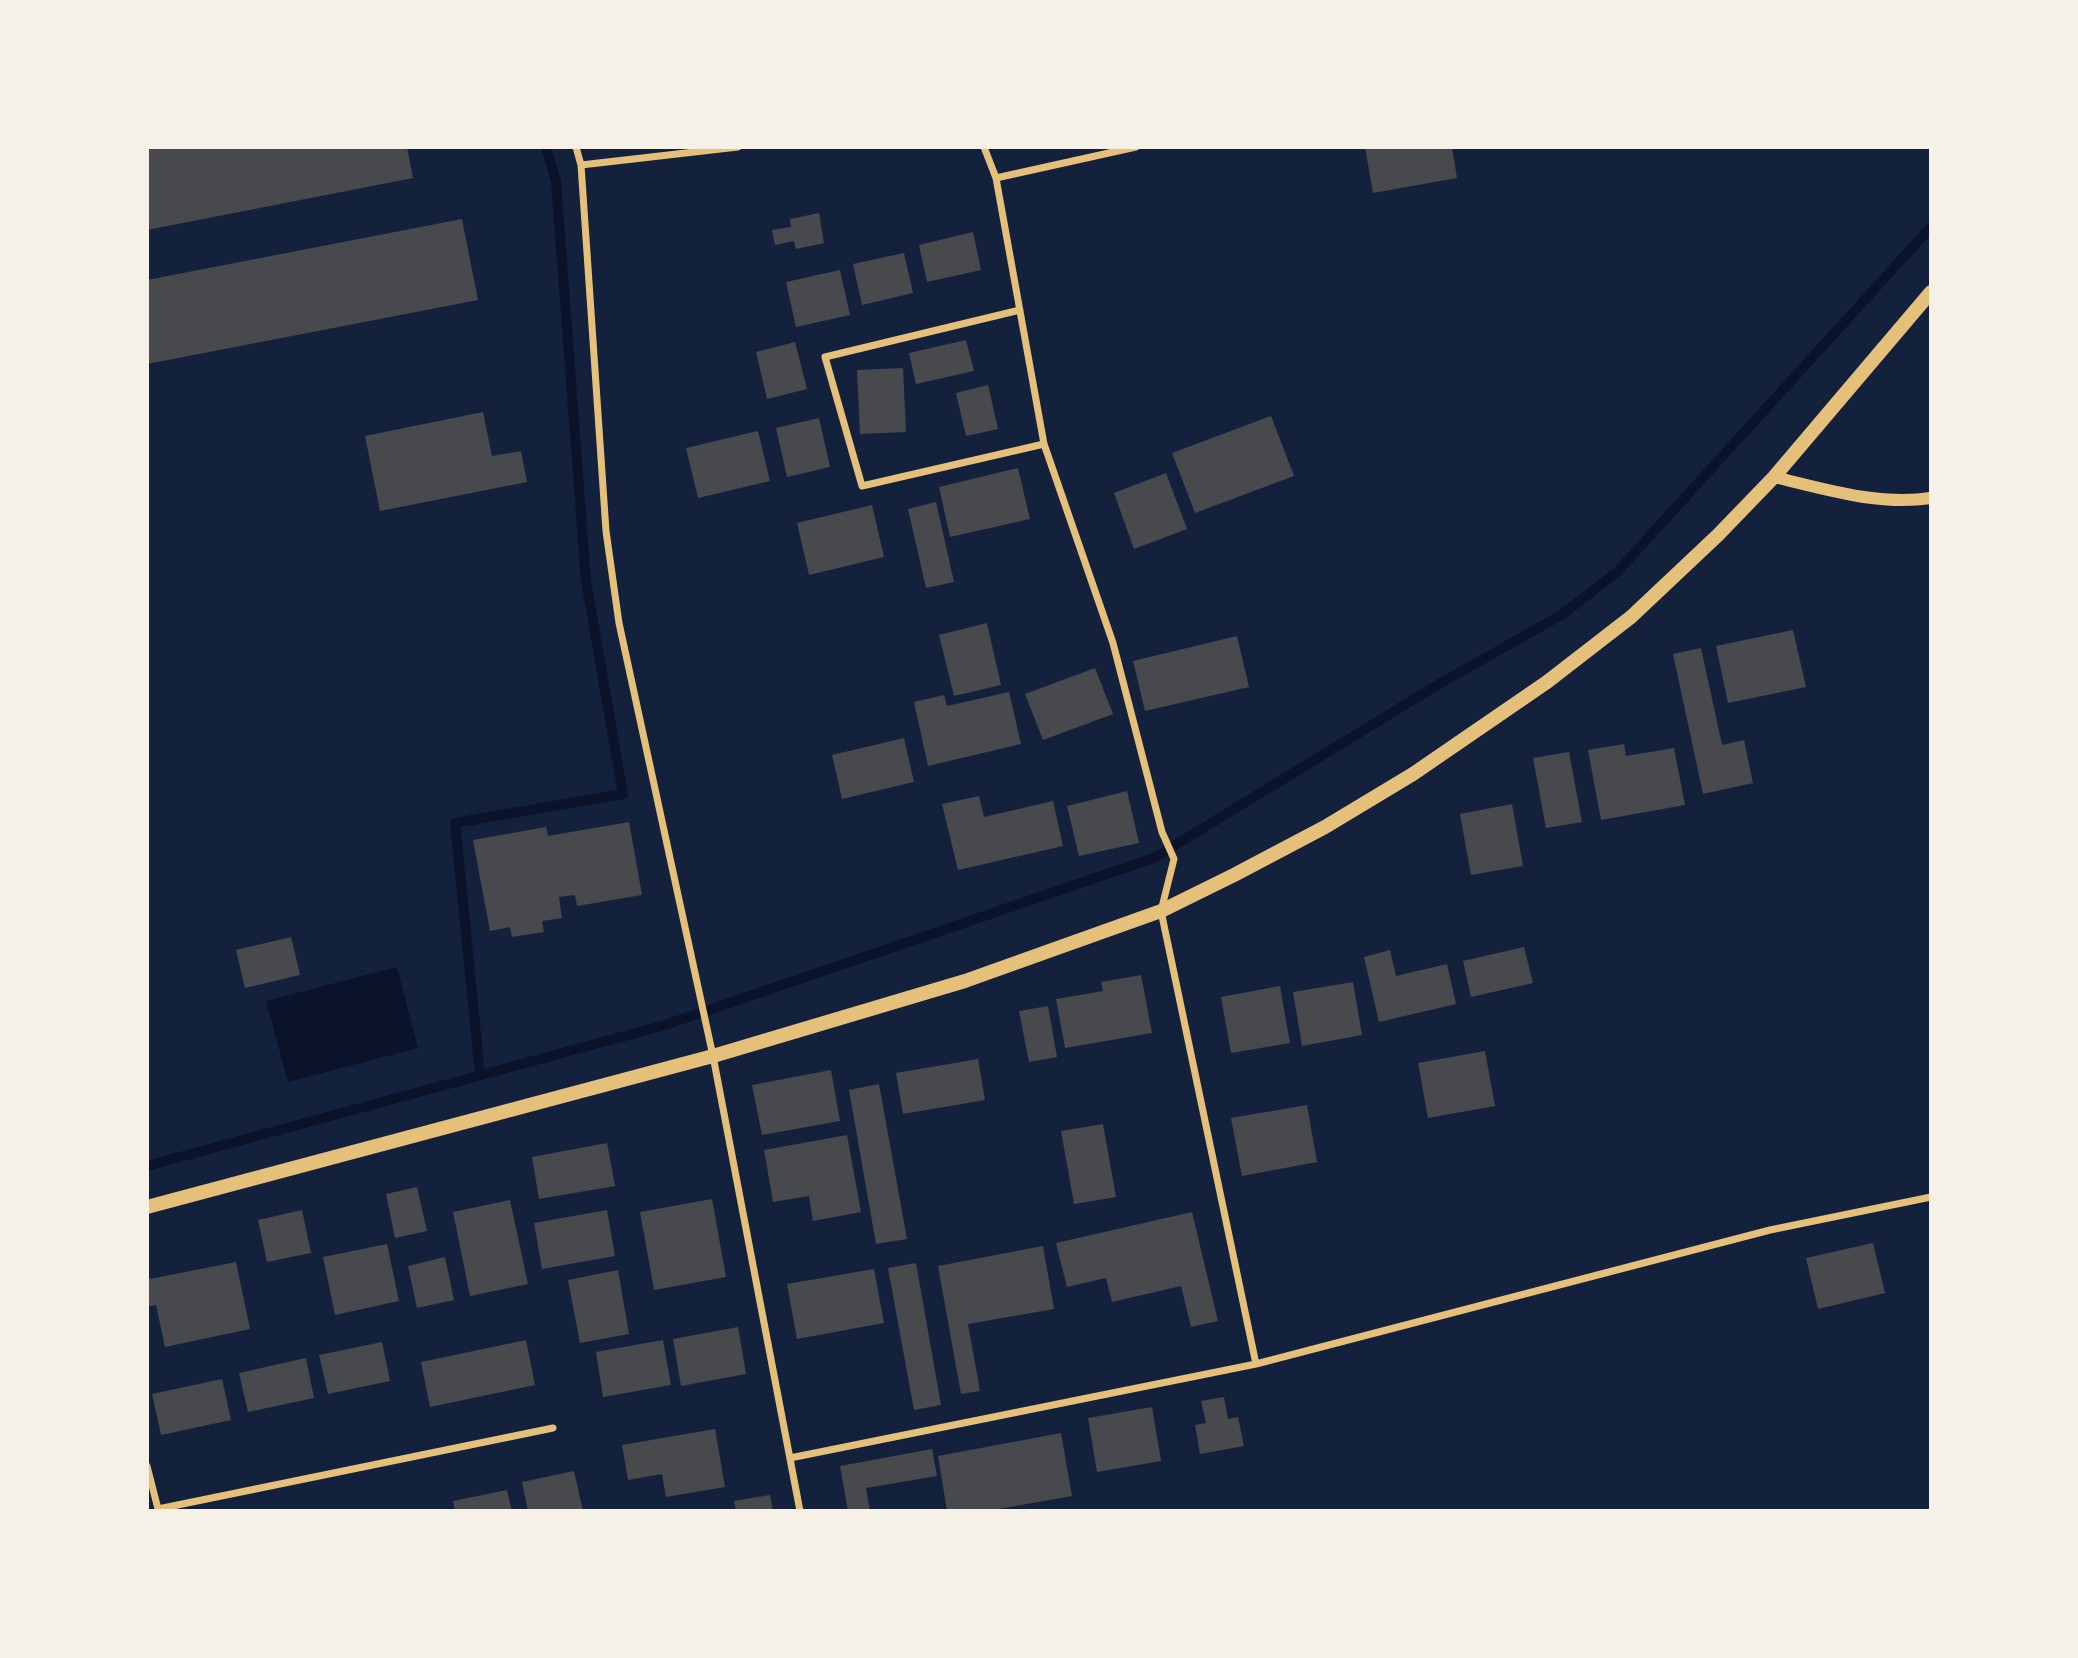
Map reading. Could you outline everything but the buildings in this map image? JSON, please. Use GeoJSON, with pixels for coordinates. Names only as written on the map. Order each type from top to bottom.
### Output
{"type":"FeatureCollection","features":[{"type":"Feature","properties":{"kind":"main road"},"geometry":{"type":"LineString","coordinates":[[147,1207],[713,1056],[965,981],[1161,911],[1325,827],[1413,774],[1547,682],[1631,617],[1718,535],[1773,477],[1931,292]]}},
{"type":"Feature","properties":{"kind":"street"},"geometry":{"type":"LineString","coordinates":[[576,147],[581,165],[606,531],[618,624],[713,1056],[800,1511]]}},
{"type":"Feature","properties":{"kind":"street"},"geometry":{"type":"LineString","coordinates":[[581,165],[738,147]]}},
{"type":"Feature","properties":{"kind":"street"},"geometry":{"type":"LineString","coordinates":[[984,147],[996,178],[1044,444],[1112,643],[1163,831],[1174,859],[1161,911],[1256,1364]]}},
{"type":"Feature","properties":{"kind":"street"},"geometry":{"type":"LineString","coordinates":[[996,178],[1136,147]]}},
{"type":"Feature","properties":{"kind":"street"},"geometry":{"type":"LineString","coordinates":[[1020,310],[825,357],[862,486],[1044,444]]}},
{"type":"Feature","properties":{"kind":"street"},"geometry":{"type":"LineString","coordinates":[[1773,477],[1843,494],[1906,502],[1931,498]]}},
{"type":"Feature","properties":{"kind":"street"},"geometry":{"type":"LineString","coordinates":[[790,1458],[1256,1364],[1770,1230],[1931,1197]]}},
{"type":"Feature","properties":{"kind":"street"},"geometry":{"type":"LineString","coordinates":[[147,1466],[158,1509],[553,1428]]}},
{"type":"Feature","properties":{"kind":"water"},"geometry":{"type":"Polygon","coordinates":[[[397,967],[418,1048],[288,1082],[266,1001],[397,967]]]}},
{"type":"Feature","properties":{"kind":"waterway"},"geometry":{"type":"LineString","coordinates":[[480,1075],[455,823],[623,794],[586,581],[556,181],[546,147]]}},
{"type":"Feature","properties":{"kind":"waterway"},"geometry":{"type":"LineString","coordinates":[[147,1166],[665,1025],[1154,858],[1439,684],[1563,614],[1618,571],[1931,227]]}}]}
